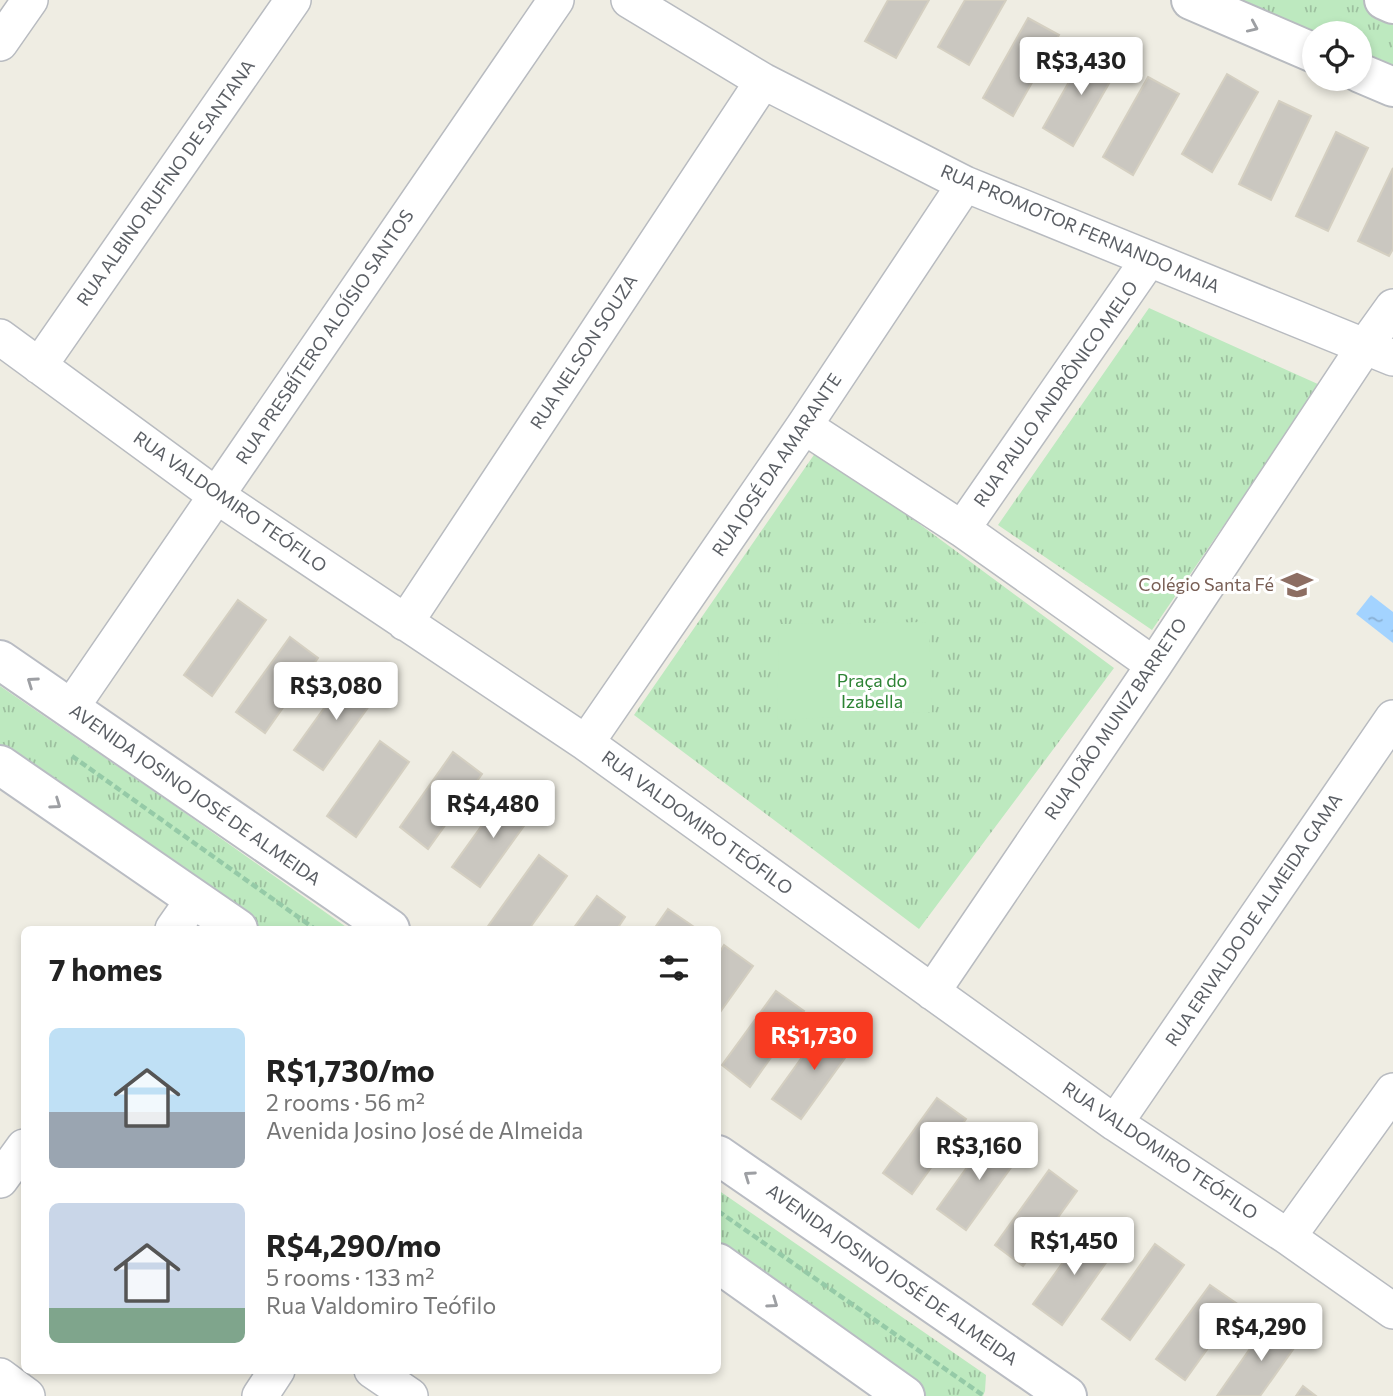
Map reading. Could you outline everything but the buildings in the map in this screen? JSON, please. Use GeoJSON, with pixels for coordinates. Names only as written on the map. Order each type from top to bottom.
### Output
{"type":"FeatureCollection","features":[{"type":"Feature","properties":{"kind":"main road"},"geometry":{"type":"LineString","coordinates":[[1191,0],[1302,48]]}},
{"type":"Feature","properties":{"kind":"main road"},"geometry":{"type":"LineString","coordinates":[[1384,0],[1393,4]]}},
{"type":"Feature","properties":{"kind":"main road"},"geometry":{"type":"LineString","coordinates":[[1372,78],[1393,87]]}},
{"type":"Feature","properties":{"kind":"main road","name":"AVENIDA JOSINO JOSÉ DE ALMEIDA"},"geometry":{"type":"LineString","coordinates":[[0,660],[386,926]]}},
{"type":"Feature","properties":{"kind":"main road"},"geometry":{"type":"LineString","coordinates":[[0,765],[184,914],[227,926]]}},
{"type":"Feature","properties":{"kind":"main road","name":"AVENIDA JOSINO JOSÉ DE ALMEIDA"},"geometry":{"type":"LineString","coordinates":[[721,1156],[1023,1384],[1067,1396]]}},
{"type":"Feature","properties":{"kind":"main road"},"geometry":{"type":"LineString","coordinates":[[721,1265],[905,1396]]}},
{"type":"Feature","properties":{"kind":"street"},"geometry":{"type":"LineString","coordinates":[[0,43],[30,0]]}},
{"type":"Feature","properties":{"kind":"street","name":"RUA ALBINO RUFINO DE SANTANA"},"geometry":{"type":"LineString","coordinates":[[39,366],[293,0]]}},
{"type":"Feature","properties":{"kind":"street","name":"RUA PRESBÍTERO ALOÍSIO SANTOS"},"geometry":{"type":"LineString","coordinates":[[70,709],[556,0]]}},
{"type":"Feature","properties":{"kind":"street","name":"RUA PROMOTOR FERNANDO MAIA"},"geometry":{"type":"LineString","coordinates":[[629,0],[763,81],[965,184],[1379,352]]}},
{"type":"Feature","properties":{"kind":"street","name":"RUA NELSON SOUZA"},"geometry":{"type":"LineString","coordinates":[[405,623],[763,81]]}},
{"type":"Feature","properties":{"kind":"street","name":"RUA JOSÉ DA AMARANTE"},"geometry":{"type":"LineString","coordinates":[[586,743],[804,426],[965,184]]}},
{"type":"Feature","properties":{"kind":"street","name":"RUA PAULO ANDRÔNICO MELO"},"geometry":{"type":"LineString","coordinates":[[962,529],[1149,259]]}},
{"type":"Feature","properties":{"kind":"street","name":"RUA JOÃO MUNIZ BARRETO"},"geometry":{"type":"LineString","coordinates":[[932,992],[1154,664],[1379,352],[1393,307]]}},
{"type":"Feature","properties":{"kind":"street","name":"RUA VALDOMIRO TEÓFILO"},"geometry":{"type":"LineString","coordinates":[[0,337],[216,496],[586,743],[1115,1123],[1288,1237],[1393,1311]]}},
{"type":"Feature","properties":{"kind":"street"},"geometry":{"type":"LineString","coordinates":[[804,426],[962,529],[1154,664]]}},
{"type":"Feature","properties":{"kind":"street","name":"RUA ERIVALDO DE ALMEIDA GAMA"},"geometry":{"type":"LineString","coordinates":[[1115,1123],[1393,718]]}},
{"type":"Feature","properties":{"kind":"street"},"geometry":{"type":"LineString","coordinates":[[1288,1237],[1393,1091]]}},
{"type":"Feature","properties":{"kind":"street"},"geometry":{"type":"LineString","coordinates":[[0,1180],[21,1151]]}},
{"type":"Feature","properties":{"kind":"street"},"geometry":{"type":"LineString","coordinates":[[260,1396],[274,1374]]}},
{"type":"Feature","properties":{"kind":"street"},"geometry":{"type":"LineString","coordinates":[[378,1374],[410,1396]]}},
{"type":"Feature","properties":{"kind":"path"},"geometry":{"type":"LineString","coordinates":[[68,752],[311,926]]}},
{"type":"Feature","properties":{"kind":"path"},"geometry":{"type":"LineString","coordinates":[[721,1213],[984,1396]]}},
{"type":"Feature","properties":{"kind":"green space"},"geometry":{"type":"Polygon","coordinates":[[[1238,0],[1367,0],[1393,10],[1393,70],[1372,60],[1372,21],[1302,21],[1302,28],[1238,0]]]}},
{"type":"Feature","properties":{"kind":"green space"},"geometry":{"type":"Polygon","coordinates":[[[1149,308],[1320,385],[1152,630],[998,525],[1149,308]]]}},
{"type":"Feature","properties":{"kind":"green space","name":"Praça do Izabella"},"geometry":{"type":"Polygon","coordinates":[[[818,449],[1114,668],[919,929],[634,715],[818,449]]]}},
{"type":"Feature","properties":{"kind":"green space"},"geometry":{"type":"Polygon","coordinates":[[[929,622],[932,712],[777,720],[779,624],[929,622]]]}},
{"type":"Feature","properties":{"kind":"green space"},"geometry":{"type":"Polygon","coordinates":[[[0,686],[345,926],[254,926],[0,747],[0,686]]]}},
{"type":"Feature","properties":{"kind":"green space"},"geometry":{"type":"Polygon","coordinates":[[[721,1192],[986,1375],[983,1396],[920,1396],[721,1254],[721,1192]]]}},
{"type":"Feature","properties":{"kind":"water"},"geometry":{"type":"Polygon","coordinates":[[[1371,595],[1393,612],[1393,643],[1356,614],[1371,595]]]}},
{"type":"Feature","properties":{"kind":"place","name":"Colégio Santa Fé"},"geometry":{"type":"Point","coordinates":[1297,585]}}]}
